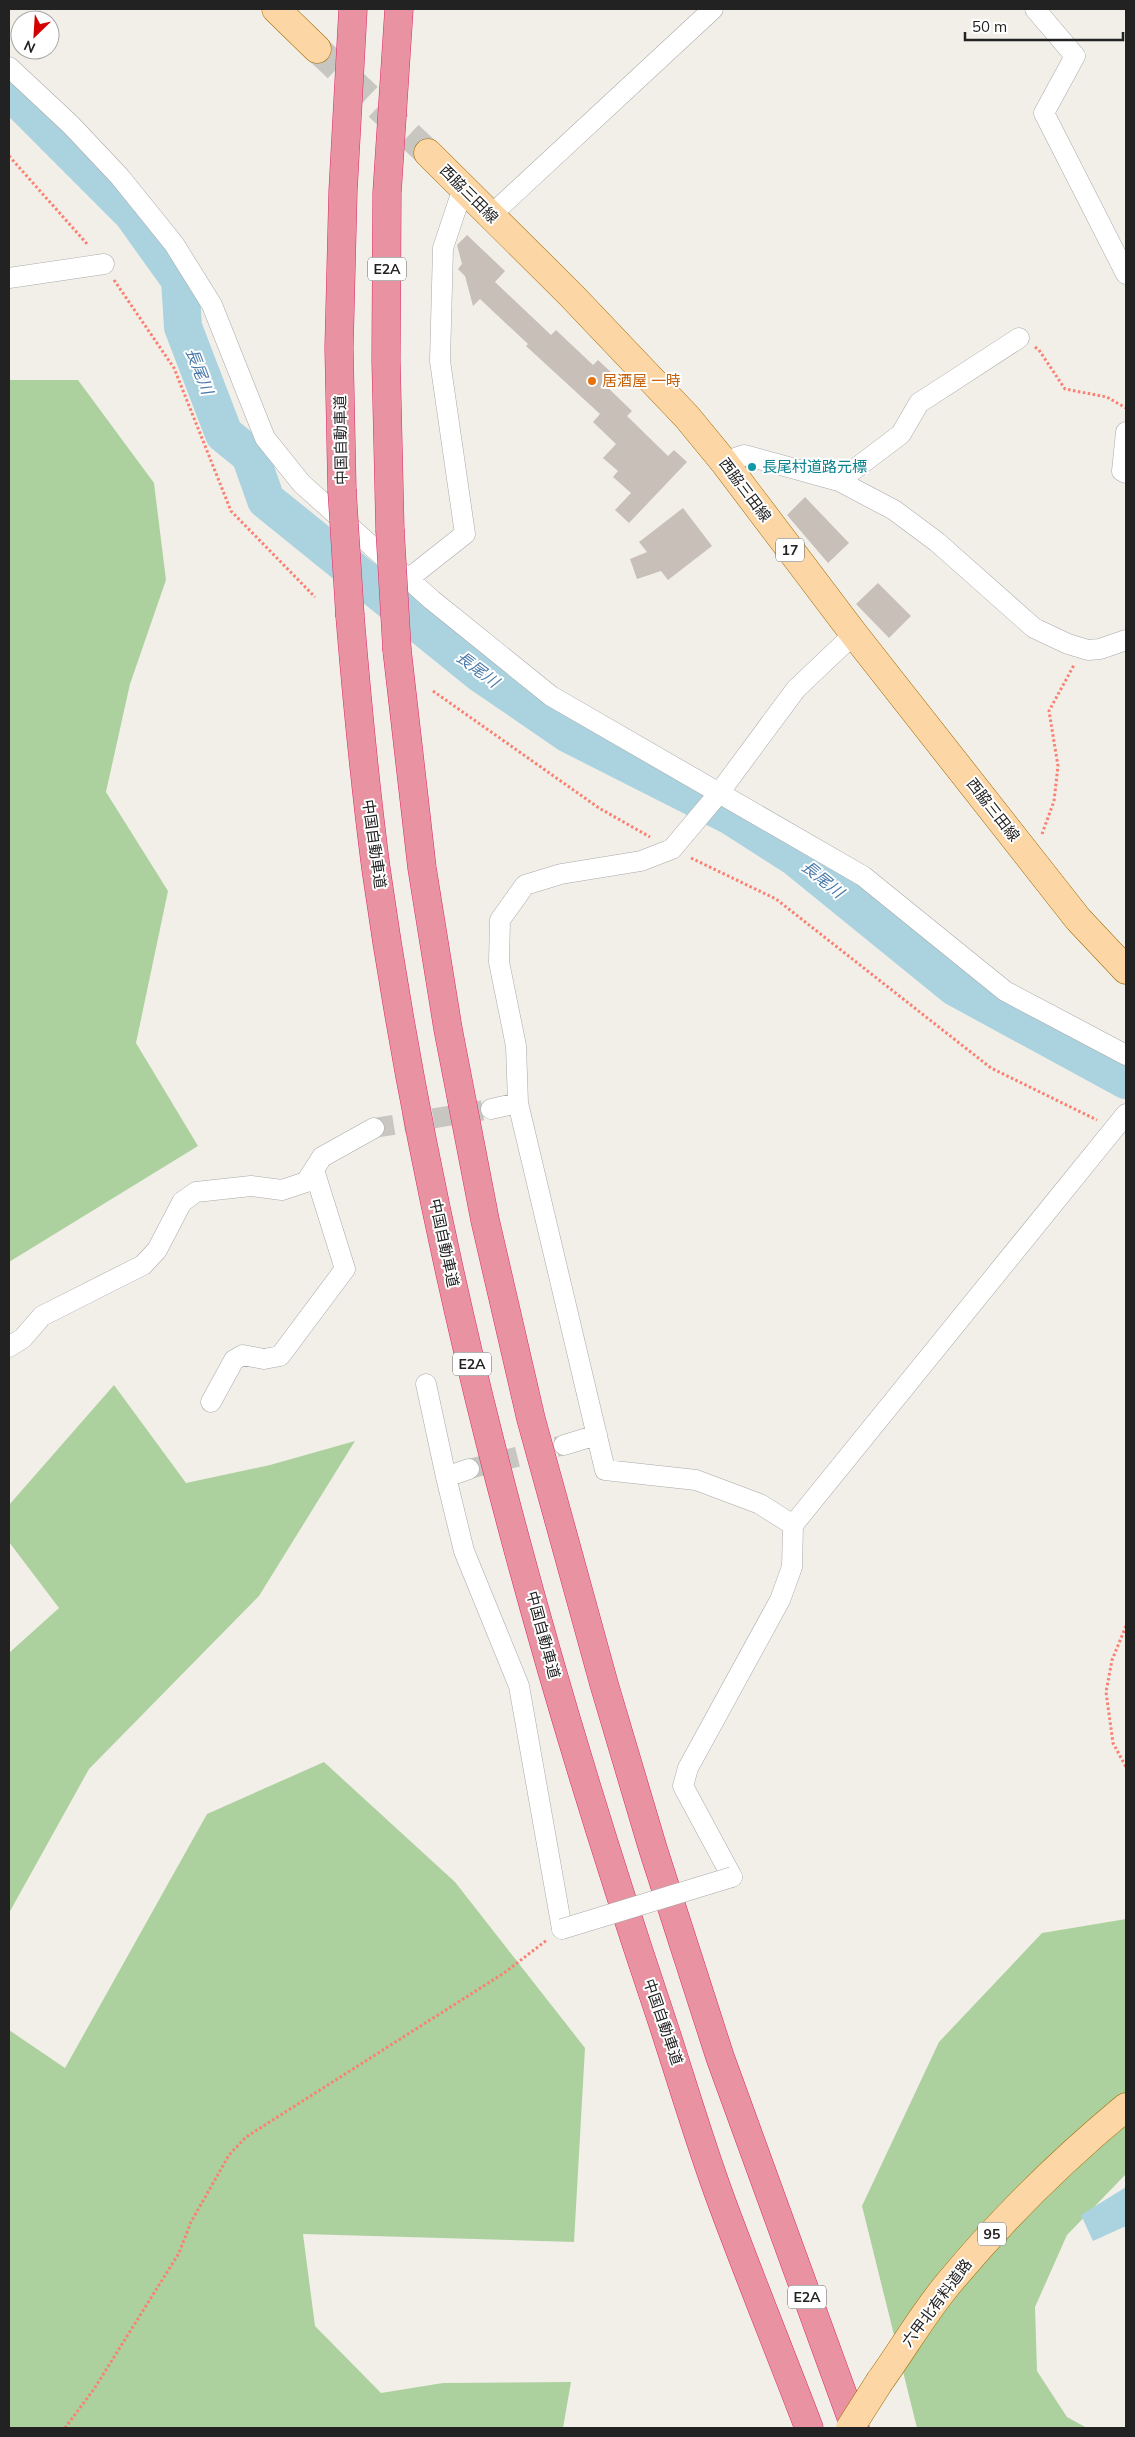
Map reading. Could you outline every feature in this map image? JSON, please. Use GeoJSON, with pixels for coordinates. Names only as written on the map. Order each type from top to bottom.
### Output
{"type":"FeatureCollection","features":[{"type":"Feature","properties":{"kind":"highway","name":"中国自動車道"},"geometry":{"type":"LineString","coordinates":[[353,9],[342,210],[339,348],[342,490],[350,616],[364,769],[377,871],[404,1043],[440,1228],[486,1423],[558,1694],[607,1856],[720,2197],[809,2428]]}},
{"type":"Feature","properties":{"kind":"highway","name":"E2A"},"geometry":{"type":"LineString","coordinates":[[399,9],[388,193],[386,360],[390,530],[397,650],[422,868],[448,1029],[485,1220],[528,1409],[602,1674],[648,1831],[720,2057],[855,2428]]}},
{"type":"Feature","properties":{"kind":"main road"},"geometry":{"type":"LineString","coordinates":[[276,9],[317,48]]}},
{"type":"Feature","properties":{"kind":"main road","name":"西脇三田線"},"geometry":{"type":"LineString","coordinates":[[428,153],[680,409],[724,462],[854,634],[1078,919],[1126,970]]}},
{"type":"Feature","properties":{"kind":"main road","name":"六甲北有料道路"},"geometry":{"type":"LineString","coordinates":[[850,2428],[880,2381],[947,2285],[987,2240],[1088,2139],[1126,2107]]}},
{"type":"Feature","properties":{"kind":"street"},"geometry":{"type":"LineString","coordinates":[[490,216],[713,9]]}},
{"type":"Feature","properties":{"kind":"street"},"geometry":{"type":"LineString","coordinates":[[1035,9],[1075,56],[1044,113],[1126,274]]}},
{"type":"Feature","properties":{"kind":"street"},"geometry":{"type":"LineString","coordinates":[[9,68],[71,125],[114,170],[174,244],[212,305],[264,438],[302,484],[408,578],[551,696],[863,876],[1005,991],[1126,1055]]}},
{"type":"Feature","properties":{"kind":"street"},"geometry":{"type":"LineString","coordinates":[[408,578],[465,534],[440,361],[443,248],[463,188]]}},
{"type":"Feature","properties":{"kind":"street"},"geometry":{"type":"LineString","coordinates":[[9,278],[104,264]]}},
{"type":"Feature","properties":{"kind":"street"},"geometry":{"type":"LineString","coordinates":[[839,481],[901,434],[919,403],[1019,338]]}},
{"type":"Feature","properties":{"kind":"street"},"geometry":{"type":"LineString","coordinates":[[1126,432],[1122,471],[1126,473]]}},
{"type":"Feature","properties":{"kind":"street"},"geometry":{"type":"LineString","coordinates":[[724,462],[744,455],[839,481],[894,510],[937,542],[1034,628],[1082,649],[1100,649],[1126,640]]}},
{"type":"Feature","properties":{"kind":"street"},"geometry":{"type":"LineString","coordinates":[[793,1525],[760,1504],[696,1480],[605,1470],[518,1103],[516,1046],[499,962],[500,920],[525,885],[561,874],[641,861],[672,849],[719,793],[796,689],[854,634]]}},
{"type":"Feature","properties":{"kind":"street"},"geometry":{"type":"LineString","coordinates":[[491,1109],[518,1103]]}},
{"type":"Feature","properties":{"kind":"street"},"geometry":{"type":"LineString","coordinates":[[426,1384],[464,1551],[518,1686],[562,1929],[732,1877],[684,1786],[688,1768],[780,1600],[792,1567],[793,1525],[1120,1121]]}},
{"type":"Feature","properties":{"kind":"street"},"geometry":{"type":"LineString","coordinates":[[9,1347],[23,1338],[42,1316],[142,1265],[157,1250],[182,1202],[196,1192],[252,1186],[282,1190],[306,1182],[322,1157],[374,1128]]}},
{"type":"Feature","properties":{"kind":"street"},"geometry":{"type":"LineString","coordinates":[[211,1402],[234,1360],[243,1355],[264,1358],[280,1356],[346,1269],[314,1170]]}},
{"type":"Feature","properties":{"kind":"street"},"geometry":{"type":"LineString","coordinates":[[564,1445],[597,1435]]}},
{"type":"Feature","properties":{"kind":"street"},"geometry":{"type":"LineString","coordinates":[[446,1477],[470,1469]]}},
{"type":"Feature","properties":{"kind":"path"},"geometry":{"type":"LineString","coordinates":[[9,156],[104,264],[174,368],[231,511],[315,597]]}},
{"type":"Feature","properties":{"kind":"path"},"geometry":{"type":"LineString","coordinates":[[1019,338],[1039,350],[1065,389],[1107,398],[1126,408]]}},
{"type":"Feature","properties":{"kind":"path"},"geometry":{"type":"LineString","coordinates":[[1031,859],[1047,824],[1054,801],[1058,766],[1049,711],[1061,692],[1082,649]]}},
{"type":"Feature","properties":{"kind":"path"},"geometry":{"type":"LineString","coordinates":[[433,691],[599,808],[672,849],[776,899],[991,1068],[1120,1121]]}},
{"type":"Feature","properties":{"kind":"path"},"geometry":{"type":"LineString","coordinates":[[1126,1626],[1112,1660],[1106,1692],[1113,1742],[1126,1767]]}},
{"type":"Feature","properties":{"kind":"path"},"geometry":{"type":"LineString","coordinates":[[65,2428],[94,2389],[179,2253],[191,2222],[229,2155],[246,2137],[504,1974],[562,1929]]}},
{"type":"Feature","properties":{"kind":"green space"},"geometry":{"type":"Polygon","coordinates":[[[9,380],[78,380],[154,483],[166,580],[130,684],[106,792],[168,891],[136,1043],[198,1146],[9,1262],[9,380]]]}},
{"type":"Feature","properties":{"kind":"green space"},"geometry":{"type":"Polygon","coordinates":[[[114,1385],[186,1483],[270,1465],[355,1441],[259,1596],[89,1769],[9,1913],[9,1653],[59,1608],[9,1542],[9,1505],[114,1385]]]}},
{"type":"Feature","properties":{"kind":"green space"},"geometry":{"type":"Polygon","coordinates":[[[324,1762],[455,1882],[585,2048],[574,2242],[303,2234],[315,2326],[381,2393],[443,2383],[571,2382],[563,2428],[9,2428],[9,2030],[65,2068],[207,1814],[324,1762]]]}},
{"type":"Feature","properties":{"kind":"green space"},"geometry":{"type":"Polygon","coordinates":[[[1126,1919],[1126,2174],[1067,2235],[1035,2307],[1037,2371],[1067,2417],[1087,2428],[917,2428],[862,2206],[939,2042],[1042,1933],[1126,1919]]]}},
{"type":"Feature","properties":{"kind":"water"},"geometry":{"type":"Polygon","coordinates":[[[1126,2187],[1126,2226],[1093,2241],[1081,2215],[1126,2187]]]}},
{"type":"Feature","properties":{"kind":"building"},"geometry":{"type":"Polygon","coordinates":[[[467,235],[505,271],[495,282],[551,335],[556,330],[593,365],[598,360],[614,375],[605,385],[632,411],[627,416],[668,456],[674,450],[687,462],[629,523],[615,510],[631,493],[613,477],[618,471],[603,458],[616,444],[593,422],[600,414],[526,346],[528,344],[480,299],[473,306],[465,276],[458,269],[462,264],[457,245],[467,235]]]}},
{"type":"Feature","properties":{"kind":"building"},"geometry":{"type":"Polygon","coordinates":[[[805,497],[849,543],[828,563],[787,515],[805,497]]]}},
{"type":"Feature","properties":{"kind":"building"},"geometry":{"type":"Polygon","coordinates":[[[683,508],[712,546],[668,580],[661,571],[637,579],[630,559],[647,552],[639,542],[683,508]]]}},
{"type":"Feature","properties":{"kind":"building"},"geometry":{"type":"Polygon","coordinates":[[[878,583],[911,616],[889,638],[856,604],[878,583]]]}},
{"type":"Feature","properties":{"kind":"waterway","name":"長尾川"},"geometry":{"type":"LineString","coordinates":[[9,90],[132,213],[180,280],[183,327],[224,434],[250,455],[266,500],[480,673],[569,734],[731,816],[795,857],[955,987],[1126,1080]]}},
{"type":"Feature","properties":{"kind":"tunnel"},"geometry":{"type":"LineString","coordinates":[[317,49],[428,153]]}},
{"type":"Feature","properties":{"kind":"tunnel"},"geometry":{"type":"LineString","coordinates":[[374,1128],[491,1109]]}},
{"type":"Feature","properties":{"kind":"tunnel"},"geometry":{"type":"LineString","coordinates":[[469,1469],[564,1445]]}},
{"type":"Feature","properties":{"kind":"place","name":"居酒屋 一時"},"geometry":{"type":"Point","coordinates":[592,381]}},
{"type":"Feature","properties":{"kind":"place","name":"長尾村道路元標"},"geometry":{"type":"Point","coordinates":[752,467]}}]}
